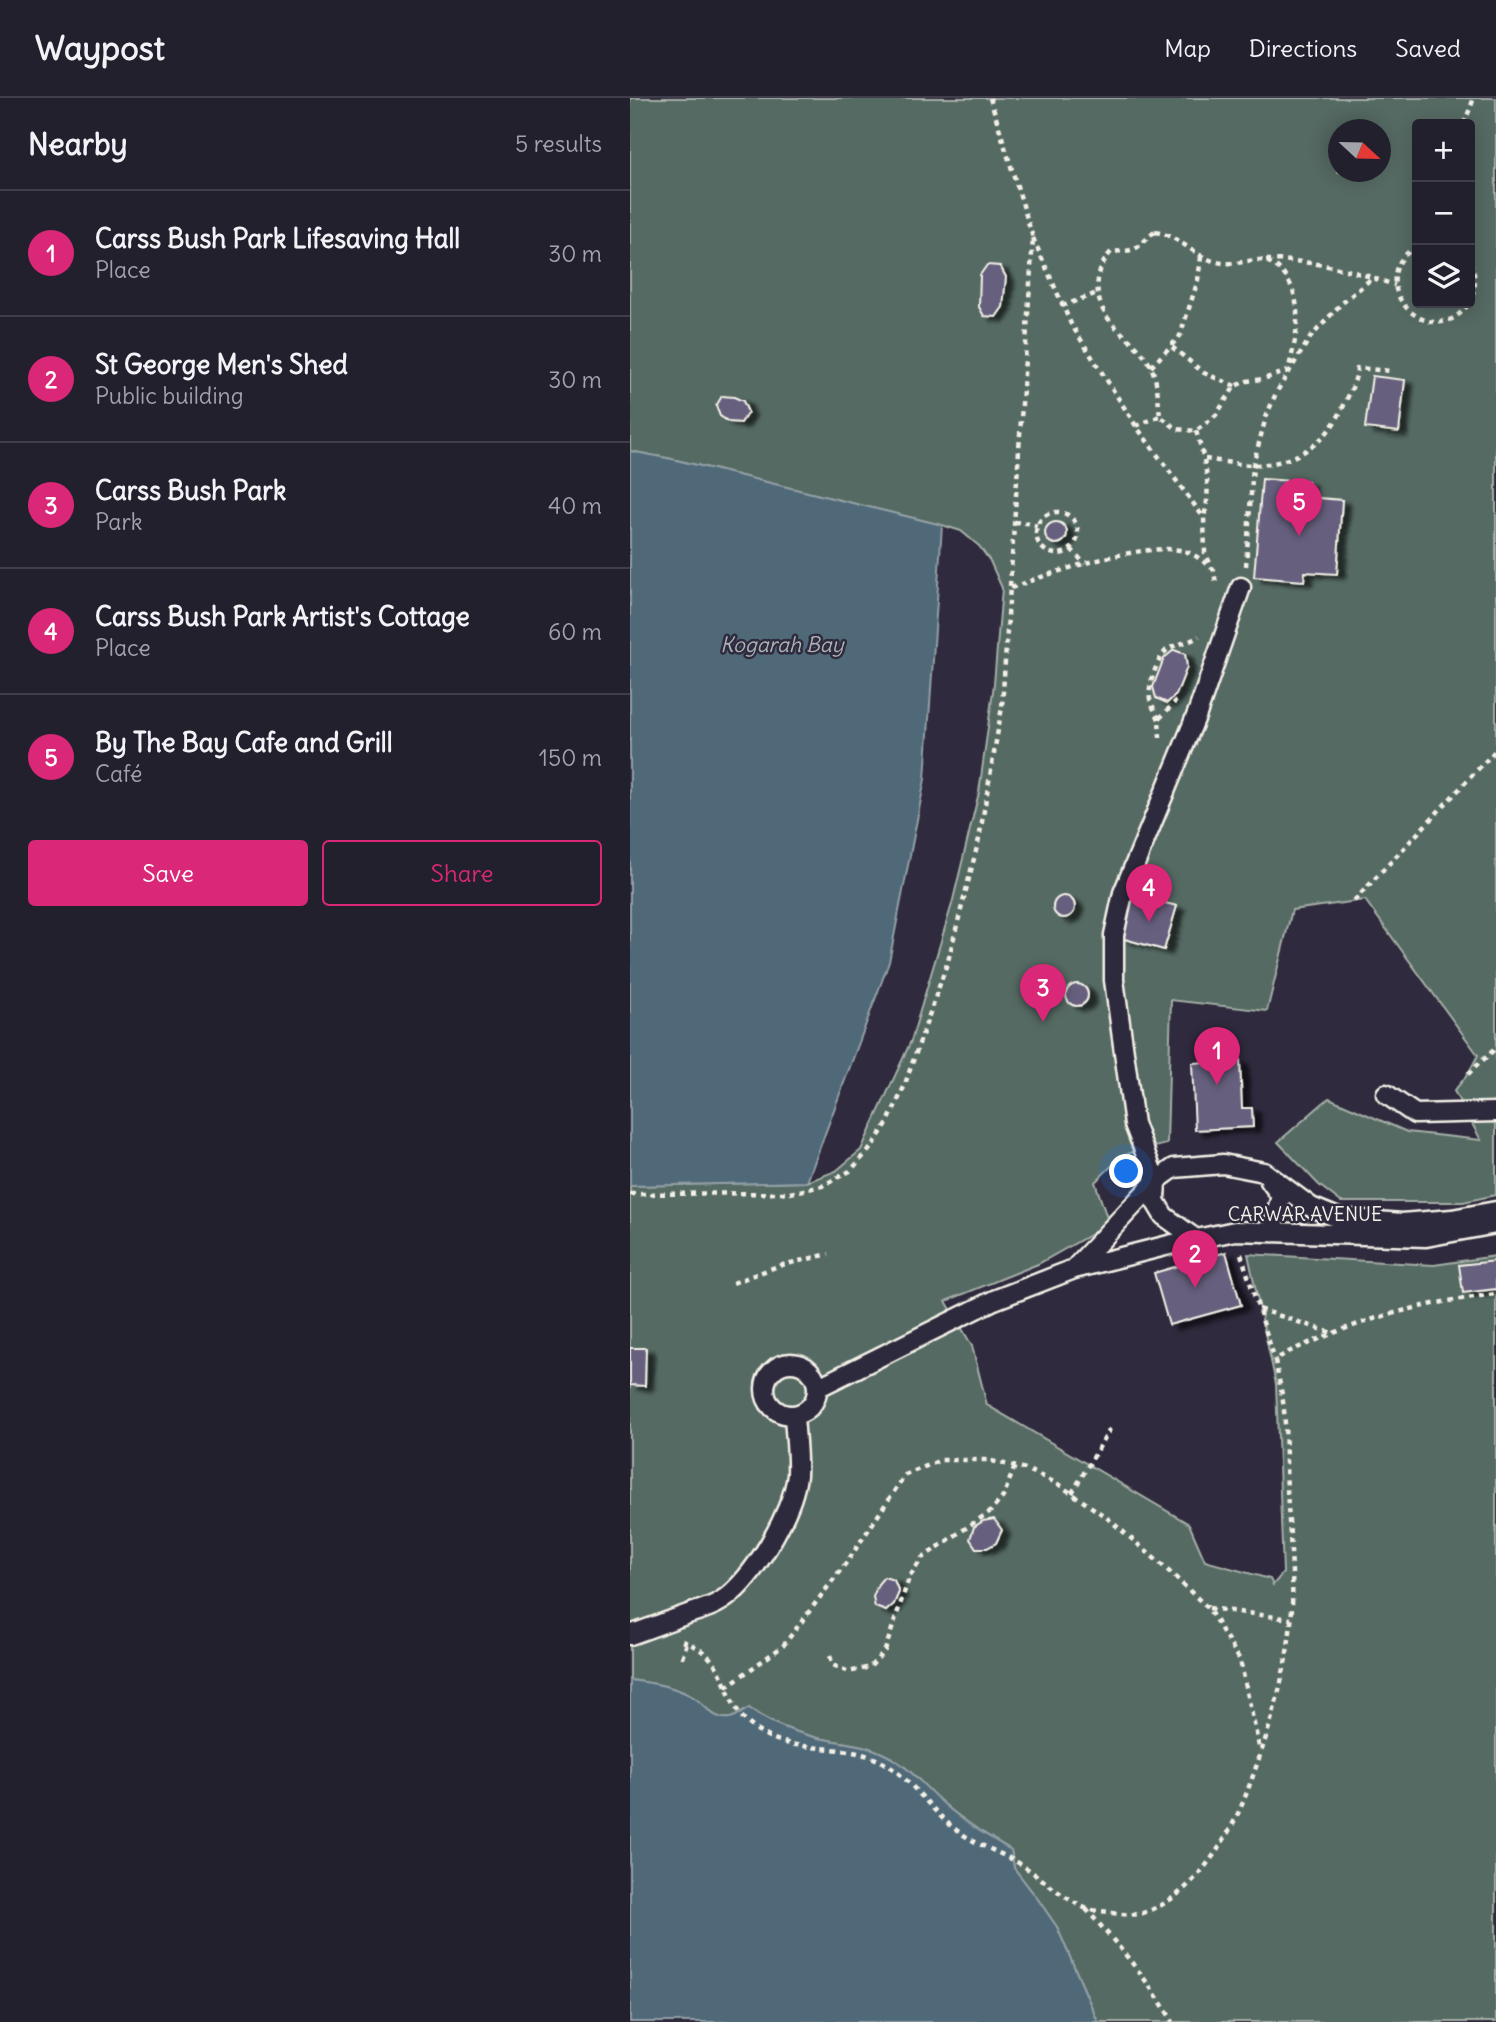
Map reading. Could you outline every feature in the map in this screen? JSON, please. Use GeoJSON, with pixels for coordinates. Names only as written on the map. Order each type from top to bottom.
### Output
{"type":"FeatureCollection","features":[{"type":"Feature","properties":{"kind":"lane"},"geometry":{"type":"LineString","coordinates":[[1196,1239],[1164,1216],[1155,1201],[1156,1181],[1134,1124],[1115,980],[1114,935],[1123,893],[1196,714],[1241,587]]}},
{"type":"Feature","properties":{"kind":"lane"},"geometry":{"type":"LineString","coordinates":[[1385,1094],[1415,1114],[1496,1112]]}},
{"type":"Feature","properties":{"kind":"lane","name":"CARWAR AVENUE"},"geometry":{"type":"LineString","coordinates":[[1074,1269],[1156,1181],[1174,1168],[1223,1164],[1264,1172],[1311,1207],[1338,1218],[1402,1223],[1452,1219],[1496,1211]]}},
{"type":"Feature","properties":{"kind":"lane"},"geometry":{"type":"LineString","coordinates":[[1264,1172],[1281,1196],[1271,1232]]}},
{"type":"Feature","properties":{"kind":"lane","name":"CARWAR AVENUE"},"geometry":{"type":"LineString","coordinates":[[794,1415],[808,1409],[817,1396],[817,1388],[995,1300],[1074,1269],[1236,1231],[1426,1237],[1496,1224]]}},
{"type":"Feature","properties":{"kind":"lane"},"geometry":{"type":"LineString","coordinates":[[630,1635],[718,1604],[734,1592],[748,1576],[782,1520],[797,1475],[794,1415],[777,1412],[770,1406],[764,1389],[770,1372],[786,1363],[804,1365],[811,1371],[817,1388]]}},
{"type":"Feature","properties":{"kind":"path"},"geometry":{"type":"LineString","coordinates":[[990,98],[1033,238],[1071,324],[1136,426],[1204,518]]}},
{"type":"Feature","properties":{"kind":"path"},"geometry":{"type":"LineString","coordinates":[[1466,119],[1474,98]]}},
{"type":"Feature","properties":{"kind":"path"},"geometry":{"type":"LineString","coordinates":[[1288,371],[1235,386],[1216,415],[1196,432],[1177,429],[1160,416],[1151,367],[1135,343],[1112,323],[1103,310],[1097,293],[1097,277],[1102,262],[1111,252],[1131,251],[1155,232],[1168,234],[1201,257],[1217,262],[1234,265],[1259,260],[1311,262],[1395,285]]}},
{"type":"Feature","properties":{"kind":"path"},"geometry":{"type":"LineString","coordinates":[[630,1194],[790,1193],[822,1186],[850,1171],[871,1148],[888,1122],[904,1087],[948,961],[979,839],[1002,707],[1033,238]]}},
{"type":"Feature","properties":{"kind":"path"},"geometry":{"type":"LineString","coordinates":[[1412,249],[1396,272],[1395,285],[1406,309],[1416,317],[1442,321],[1455,317],[1465,308]]}},
{"type":"Feature","properties":{"kind":"path"},"geometry":{"type":"LineString","coordinates":[[1151,367],[1180,336],[1198,280],[1201,257]]}},
{"type":"Feature","properties":{"kind":"path"},"geometry":{"type":"LineString","coordinates":[[1259,260],[1279,268],[1295,296],[1298,322],[1288,371]]}},
{"type":"Feature","properties":{"kind":"path"},"geometry":{"type":"LineString","coordinates":[[1011,587],[1085,564],[1155,549],[1185,551],[1241,587],[1246,567],[1253,465],[1266,417],[1276,393],[1310,338],[1340,305],[1372,278]]}},
{"type":"Feature","properties":{"kind":"path"},"geometry":{"type":"LineString","coordinates":[[1062,306],[1097,293]]}},
{"type":"Feature","properties":{"kind":"path"},"geometry":{"type":"LineString","coordinates":[[1172,347],[1204,373],[1235,386]]}},
{"type":"Feature","properties":{"kind":"path"},"geometry":{"type":"LineString","coordinates":[[1205,460],[1253,465],[1280,462],[1314,447],[1338,420],[1356,379],[1357,368],[1391,371]]}},
{"type":"Feature","properties":{"kind":"path"},"geometry":{"type":"LineString","coordinates":[[1136,426],[1160,416]]}},
{"type":"Feature","properties":{"kind":"path"},"geometry":{"type":"LineString","coordinates":[[1196,432],[1205,460],[1208,502],[1204,518],[1205,553],[1214,571],[1214,594]]}},
{"type":"Feature","properties":{"kind":"path"},"geometry":{"type":"LineString","coordinates":[[1066,514],[1072,518],[1078,530],[1076,543],[1071,549],[1059,554],[1046,551],[1037,540],[1037,526],[1046,515],[1066,514]]}},
{"type":"Feature","properties":{"kind":"path"},"geometry":{"type":"LineString","coordinates":[[1014,522],[1037,526]]}},
{"type":"Feature","properties":{"kind":"path"},"geometry":{"type":"LineString","coordinates":[[1071,549],[1085,564]]}},
{"type":"Feature","properties":{"kind":"path"},"geometry":{"type":"LineString","coordinates":[[1161,746],[1159,719],[1150,699],[1149,688],[1161,656],[1169,648],[1197,638],[1204,630],[1200,646]]}},
{"type":"Feature","properties":{"kind":"path"},"geometry":{"type":"LineString","coordinates":[[1159,719],[1179,698]]}},
{"type":"Feature","properties":{"kind":"path"},"geometry":{"type":"LineString","coordinates":[[1354,901],[1496,750]]}},
{"type":"Feature","properties":{"kind":"path"},"geometry":{"type":"LineString","coordinates":[[1468,1074],[1496,1048]]}},
{"type":"Feature","properties":{"kind":"path"},"geometry":{"type":"LineString","coordinates":[[1086,1909],[1140,1914],[1166,1902],[1199,1874],[1225,1838],[1246,1795],[1279,1694],[1287,1653],[1292,1584],[1283,1396],[1275,1360],[1239,1249]]}},
{"type":"Feature","properties":{"kind":"path"},"geometry":{"type":"LineString","coordinates":[[733,1283],[778,1266],[829,1254]]}},
{"type":"Feature","properties":{"kind":"path"},"geometry":{"type":"LineString","coordinates":[[1275,1360],[1333,1333],[1394,1313],[1451,1299],[1496,1294]]}},
{"type":"Feature","properties":{"kind":"path"},"geometry":{"type":"LineString","coordinates":[[1259,1309],[1333,1333]]}},
{"type":"Feature","properties":{"kind":"path"},"geometry":{"type":"LineString","coordinates":[[1072,1493],[1110,1429]]}},
{"type":"Feature","properties":{"kind":"path"},"geometry":{"type":"LineString","coordinates":[[726,1687],[783,1647],[849,1559],[905,1475],[941,1460],[987,1460],[1026,1469],[1072,1493],[1106,1517],[1208,1608],[1240,1660],[1260,1751]]}},
{"type":"Feature","properties":{"kind":"path"},"geometry":{"type":"LineString","coordinates":[[830,1656],[834,1665],[849,1672],[870,1667],[885,1650],[909,1578],[922,1558],[991,1511],[1003,1497],[1015,1466]]}},
{"type":"Feature","properties":{"kind":"path"},"geometry":{"type":"LineString","coordinates":[[1208,1608],[1291,1619]]}},
{"type":"Feature","properties":{"kind":"path"},"geometry":{"type":"LineString","coordinates":[[677,1639],[710,1656],[719,1669],[738,1712],[768,1737],[814,1749],[865,1754],[885,1763],[958,1832],[1017,1863],[1086,1909],[1122,1950],[1160,2000],[1173,2022]]}},
{"type":"Feature","properties":{"kind":"path"},"geometry":{"type":"LineString","coordinates":[[682,1658],[687,1643]]}},
{"type":"Feature","properties":{"kind":"green space"},"geometry":{"type":"Polygon","coordinates":[[[630,98],[1496,98],[1496,1195],[1463,1202],[1341,1202],[1319,1185],[1278,1142],[1329,1098],[1407,1132],[1481,1140],[1454,1091],[1468,1074],[1478,1055],[1365,900],[1292,910],[1267,1011],[1171,1000],[1167,1144],[1123,1155],[1095,1182],[1109,1224],[1038,1264],[946,1301],[972,1346],[987,1405],[1189,1524],[1205,1561],[1270,1579],[1273,1585],[1283,1573],[1276,1384],[1248,1254],[1434,1265],[1496,1256],[1496,2022],[1098,2022],[1057,1927],[1014,1868],[1011,1850],[960,1817],[902,1765],[869,1748],[791,1730],[765,1719],[749,1708],[732,1717],[719,1717],[686,1693],[630,1680],[630,1186],[807,1182],[836,1171],[861,1150],[911,1041],[952,904],[979,792],[994,684],[1002,588],[990,561],[979,546],[961,531],[630,451],[630,98]]]}},
{"type":"Feature","properties":{"kind":"water","name":"Kogarah Bay"},"geometry":{"type":"Polygon","coordinates":[[[630,451],[942,525],[925,779],[889,962],[807,1182],[630,1186],[630,451]]]}},
{"type":"Feature","properties":{"kind":"water"},"geometry":{"type":"Polygon","coordinates":[[[630,1680],[663,1685],[686,1693],[719,1717],[732,1717],[749,1708],[765,1719],[791,1730],[869,1748],[902,1765],[960,1817],[1011,1850],[1014,1868],[1057,1927],[1098,2022],[630,2022],[630,1680]]]}},
{"type":"Feature","properties":{"kind":"building"},"geometry":{"type":"Polygon","coordinates":[[[987,265],[1000,266],[1006,277],[1003,307],[996,317],[984,316],[979,307],[980,275],[987,265]]]}},
{"type":"Feature","properties":{"kind":"building"},"geometry":{"type":"Polygon","coordinates":[[[1372,376],[1405,380],[1399,432],[1365,428],[1372,376]]]}},
{"type":"Feature","properties":{"kind":"building"},"geometry":{"type":"Polygon","coordinates":[[[722,396],[743,401],[748,412],[741,423],[729,422],[720,416],[716,406],[722,396]]]}},
{"type":"Feature","properties":{"kind":"building"},"geometry":{"type":"Polygon","coordinates":[[[1262,479],[1308,482],[1307,497],[1342,500],[1337,574],[1305,572],[1304,581],[1254,577],[1262,479]]]}},
{"type":"Feature","properties":{"kind":"building"},"geometry":{"type":"Polygon","coordinates":[[[1056,522],[1064,525],[1067,533],[1064,541],[1056,544],[1048,541],[1045,533],[1048,525],[1056,522]]]}},
{"type":"Feature","properties":{"kind":"building"},"geometry":{"type":"Polygon","coordinates":[[[1174,650],[1185,654],[1187,667],[1176,695],[1167,703],[1156,698],[1153,687],[1164,658],[1174,650]]]}},
{"type":"Feature","properties":{"kind":"building"},"geometry":{"type":"Polygon","coordinates":[[[1134,895],[1177,906],[1164,950],[1121,938],[1134,895]]]}},
{"type":"Feature","properties":{"kind":"building"},"geometry":{"type":"Polygon","coordinates":[[[1064,896],[1072,899],[1075,907],[1072,915],[1064,918],[1056,915],[1053,907],[1056,899],[1064,896]]]}},
{"type":"Feature","properties":{"kind":"building"},"geometry":{"type":"Polygon","coordinates":[[[1077,984],[1085,987],[1088,995],[1085,1003],[1077,1006],[1069,1003],[1066,995],[1069,987],[1077,984]]]}},
{"type":"Feature","properties":{"kind":"building"},"geometry":{"type":"Polygon","coordinates":[[[1240,1060],[1242,1108],[1252,1108],[1253,1127],[1195,1130],[1192,1063],[1240,1060]]]}},
{"type":"Feature","properties":{"kind":"building"},"geometry":{"type":"Polygon","coordinates":[[[1226,1252],[1241,1305],[1169,1325],[1154,1273],[1226,1252]]]}},
{"type":"Feature","properties":{"kind":"building"},"geometry":{"type":"Polygon","coordinates":[[[1496,1261],[1496,1289],[1463,1293],[1459,1265],[1496,1261]]]}},
{"type":"Feature","properties":{"kind":"building"},"geometry":{"type":"Polygon","coordinates":[[[630,1348],[646,1348],[645,1386],[630,1385],[630,1348]]]}},
{"type":"Feature","properties":{"kind":"building"},"geometry":{"type":"Polygon","coordinates":[[[994,1519],[1002,1530],[996,1543],[987,1548],[976,1548],[970,1539],[974,1527],[983,1521],[994,1519]]]}},
{"type":"Feature","properties":{"kind":"building"},"geometry":{"type":"Polygon","coordinates":[[[884,1577],[894,1580],[899,1592],[894,1604],[886,1611],[875,1607],[873,1597],[884,1577]]]}},
{"type":"Feature","properties":{"kind":"place","name":"By The Bay Cafe and Grill"},"geometry":{"type":"Point","coordinates":[1299,536]}},
{"type":"Feature","properties":{"kind":"place","name":"Carss Bush Park Artist's Cottage"},"geometry":{"type":"Point","coordinates":[1149,922]}},
{"type":"Feature","properties":{"kind":"place","name":"Carss Bush Park"},"geometry":{"type":"Point","coordinates":[1043,1022]}},
{"type":"Feature","properties":{"kind":"place","name":"Carss Bush Park Lifesaving Hall"},"geometry":{"type":"Point","coordinates":[1217,1085]}},
{"type":"Feature","properties":{"kind":"place","name":"St George Men's Shed"},"geometry":{"type":"Point","coordinates":[1195,1288]}}]}
